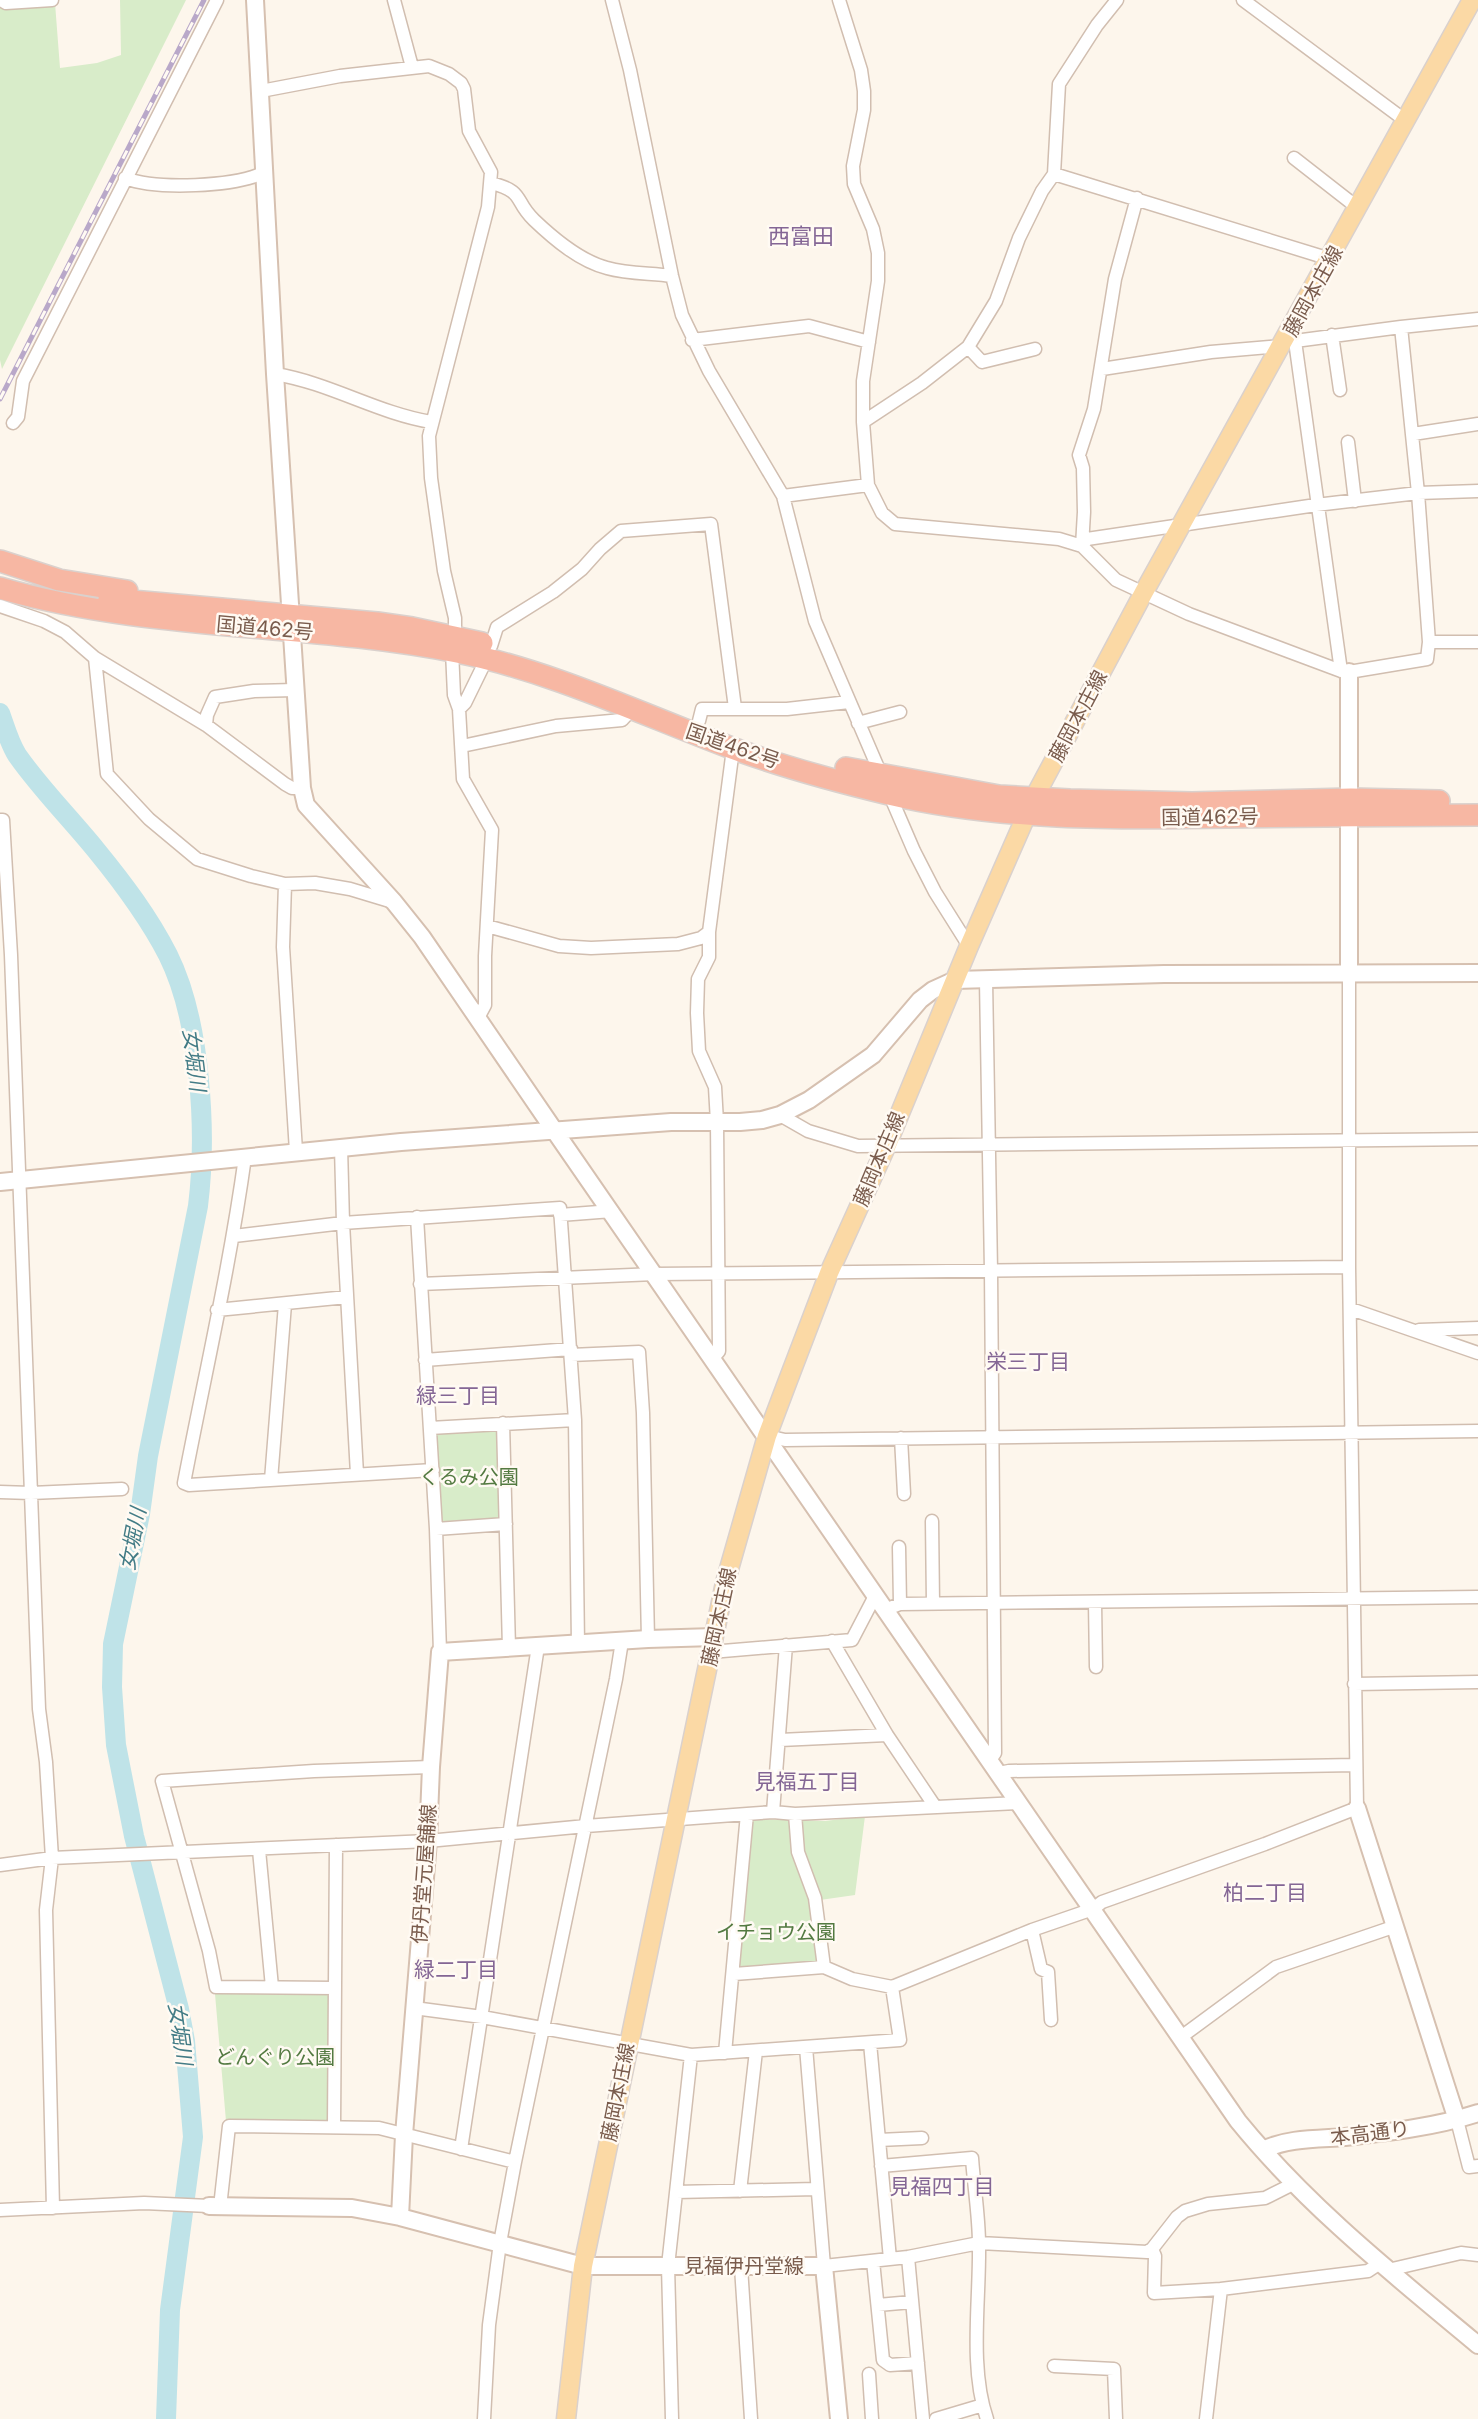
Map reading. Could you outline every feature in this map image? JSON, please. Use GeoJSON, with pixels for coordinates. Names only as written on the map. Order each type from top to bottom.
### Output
{"type":"FeatureCollection","features":[{"type":"Feature","properties":{"kind":"highway"},"geometry":{"type":"LineString","coordinates":[[0,561],[24,590]]}},
{"type":"Feature","properties":{"kind":"highway","name":"国道462号"},"geometry":{"type":"LineString","coordinates":[[0,575],[24,590],[86,608],[146,618],[291,622]]}},
{"type":"Feature","properties":{"kind":"highway","name":"国道462号"},"geometry":{"type":"LineString","coordinates":[[0,588],[24,590],[93,587],[195,600],[217,609],[376,639],[454,644],[589,678],[788,753],[961,807],[1030,807],[1152,818],[1478,802]]}},
{"type":"Feature","properties":{"kind":"highway","name":"国道462号"},"geometry":{"type":"LineString","coordinates":[[489,652],[536,673],[733,748],[885,785]]}},
{"type":"Feature","properties":{"kind":"highway","name":"国道462号"},"geometry":{"type":"LineString","coordinates":[[1350,807],[1478,815]]}},
{"type":"Feature","properties":{"kind":"main road","name":"藤岡本庄線"},"geometry":{"type":"LineString","coordinates":[[566,2419],[583,2266],[627,2044],[725,1583],[767,1436],[829,1273],[886,1147],[969,946],[1030,807],[1144,592],[1288,341],[1330,259],[1472,0]]}},
{"type":"Feature","properties":{"kind":"street"},"geometry":{"type":"LineString","coordinates":[[1,0],[6,3],[52,0]]}},
{"type":"Feature","properties":{"kind":"street"},"geometry":{"type":"LineString","coordinates":[[13,423],[18,417],[23,381],[217,0]]}},
{"type":"Feature","properties":{"kind":"street"},"geometry":{"type":"LineString","coordinates":[[255,0],[275,374],[303,798],[311,812],[394,902],[439,960],[876,1594],[893,1607],[1018,1803],[1238,2121],[1293,2184],[1329,2219],[1478,2345]]}},
{"type":"Feature","properties":{"kind":"street"},"geometry":{"type":"LineString","coordinates":[[394,0],[412,68]]}},
{"type":"Feature","properties":{"kind":"street"},"geometry":{"type":"LineString","coordinates":[[612,0],[630,70],[682,315],[693,340],[783,496],[814,621],[914,851],[934,892],[969,946]]}},
{"type":"Feature","properties":{"kind":"street"},"geometry":{"type":"LineString","coordinates":[[839,0],[861,70],[864,91],[864,110],[853,166],[854,184],[873,229],[878,253],[878,281],[863,381],[863,422],[868,485],[882,513],[895,524],[1059,539],[1082,546],[1116,580],[1234,633],[1345,671],[1427,659],[1429,642],[1418,493],[1401,327]]}},
{"type":"Feature","properties":{"kind":"street"},"geometry":{"type":"LineString","coordinates":[[863,422],[922,383],[968,347],[996,301],[1018,238],[1042,191],[1054,174],[1059,84],[1117,0]]}},
{"type":"Feature","properties":{"kind":"street"},"geometry":{"type":"LineString","coordinates":[[1243,0],[1406,121]]}},
{"type":"Feature","properties":{"kind":"street"},"geometry":{"type":"LineString","coordinates":[[261,91],[340,76],[429,66],[439,69],[461,83],[464,89],[469,131],[491,172],[488,207],[429,436],[431,478],[444,570],[455,618],[453,695],[459,709],[463,779],[492,830],[485,1005],[478,1018]]}},
{"type":"Feature","properties":{"kind":"street"},"geometry":{"type":"LineString","coordinates":[[1294,158],[1358,208]]}},
{"type":"Feature","properties":{"kind":"street"},"geometry":{"type":"LineString","coordinates":[[125,178],[146,183],[206,184],[250,179],[264,172]]}},
{"type":"Feature","properties":{"kind":"street"},"geometry":{"type":"LineString","coordinates":[[1054,174],[1330,259]]}},
{"type":"Feature","properties":{"kind":"street"},"geometry":{"type":"LineString","coordinates":[[491,183],[515,192],[533,219],[568,249],[592,263],[609,269],[672,276]]}},
{"type":"Feature","properties":{"kind":"street"},"geometry":{"type":"LineString","coordinates":[[1082,546],[1083,468],[1079,455],[1094,409],[1115,279],[1137,198]]}},
{"type":"Feature","properties":{"kind":"street"},"geometry":{"type":"LineString","coordinates":[[1102,369],[1332,335],[1478,319]]}},
{"type":"Feature","properties":{"kind":"street"},"geometry":{"type":"LineString","coordinates":[[693,340],[809,326],[869,342]]}},
{"type":"Feature","properties":{"kind":"street"},"geometry":{"type":"LineString","coordinates":[[1332,335],[1340,390]]}},
{"type":"Feature","properties":{"kind":"street"},"geometry":{"type":"LineString","coordinates":[[1288,341],[1345,671],[1350,807],[1349,1267],[1357,1808],[1396,1926],[1469,2166],[1478,2166]]}},
{"type":"Feature","properties":{"kind":"street"},"geometry":{"type":"LineString","coordinates":[[968,347],[982,362],[1035,349]]}},
{"type":"Feature","properties":{"kind":"street"},"geometry":{"type":"LineString","coordinates":[[275,374],[318,384],[406,418],[431,422]]}},
{"type":"Feature","properties":{"kind":"street"},"geometry":{"type":"LineString","coordinates":[[1413,434],[1478,424]]}},
{"type":"Feature","properties":{"kind":"street"},"geometry":{"type":"LineString","coordinates":[[1348,442],[1356,501]]}},
{"type":"Feature","properties":{"kind":"street"},"geometry":{"type":"LineString","coordinates":[[783,496],[868,485]]}},
{"type":"Feature","properties":{"kind":"street"},"geometry":{"type":"LineString","coordinates":[[1082,546],[1087,539],[1316,505],[1418,493],[1478,491]]}},
{"type":"Feature","properties":{"kind":"street"},"geometry":{"type":"LineString","coordinates":[[459,709],[465,703],[489,652],[497,627],[553,592],[621,531],[711,524],[735,708]]}},
{"type":"Feature","properties":{"kind":"street"},"geometry":{"type":"LineString","coordinates":[[0,606],[24,590],[65,632],[95,658],[206,726],[285,784],[292,788],[302,788]]}},
{"type":"Feature","properties":{"kind":"street"},"geometry":{"type":"LineString","coordinates":[[1429,642],[1478,642]]}},
{"type":"Feature","properties":{"kind":"street"},"geometry":{"type":"LineString","coordinates":[[95,658],[106,774],[149,819],[197,859],[285,884],[315,883],[350,889],[394,902]]}},
{"type":"Feature","properties":{"kind":"street"},"geometry":{"type":"LineString","coordinates":[[206,726],[207,715],[215,697],[254,691],[295,690]]}},
{"type":"Feature","properties":{"kind":"street"},"geometry":{"type":"LineString","coordinates":[[699,721],[702,709],[787,708],[849,702]]}},
{"type":"Feature","properties":{"kind":"street"},"geometry":{"type":"LineString","coordinates":[[462,746],[556,726],[622,720],[632,709]]}},
{"type":"Feature","properties":{"kind":"street"},"geometry":{"type":"LineString","coordinates":[[858,723],[900,712]]}},
{"type":"Feature","properties":{"kind":"street"},"geometry":{"type":"LineString","coordinates":[[713,1358],[719,1351],[717,1122],[715,1087],[699,1052],[698,979],[709,957],[709,932],[733,748]]}},
{"type":"Feature","properties":{"kind":"street"},"geometry":{"type":"LineString","coordinates":[[0,820],[3,820],[11,955],[39,1709],[46,1762],[52,1858],[46,1910],[53,2208]]}},
{"type":"Feature","properties":{"kind":"street"},"geometry":{"type":"LineString","coordinates":[[285,884],[283,947],[296,1151]]}},
{"type":"Feature","properties":{"kind":"street"},"geometry":{"type":"LineString","coordinates":[[487,926],[559,946],[591,948],[678,944],[701,938],[709,932]]}},
{"type":"Feature","properties":{"kind":"street"},"geometry":{"type":"LineString","coordinates":[[0,1182],[341,1147],[671,1122],[751,1121],[780,1115],[809,1100],[873,1055],[920,1000],[933,990],[955,980],[1164,974],[1478,973]]}},
{"type":"Feature","properties":{"kind":"street"},"geometry":{"type":"LineString","coordinates":[[986,980],[995,1603],[995,1767]]}},
{"type":"Feature","properties":{"kind":"street"},"geometry":{"type":"LineString","coordinates":[[780,1115],[808,1131],[836,1140],[858,1146],[886,1147],[1478,1139]]}},
{"type":"Feature","properties":{"kind":"street"},"geometry":{"type":"LineString","coordinates":[[341,1147],[357,1474]]}},
{"type":"Feature","properties":{"kind":"street"},"geometry":{"type":"LineString","coordinates":[[246,1157],[234,1236],[217,1310],[184,1483],[189,1485],[433,1470]]}},
{"type":"Feature","properties":{"kind":"street"},"geometry":{"type":"LineString","coordinates":[[234,1236],[343,1223],[560,1208],[567,1278],[575,1420],[578,1644]]}},
{"type":"Feature","properties":{"kind":"street"},"geometry":{"type":"LineString","coordinates":[[560,1215],[612,1211]]}},
{"type":"Feature","properties":{"kind":"street"},"geometry":{"type":"LineString","coordinates":[[417,1217],[424,1360],[433,1470],[440,1652],[648,1639],[712,1644],[786,1645],[852,1640],[876,1594]]}},
{"type":"Feature","properties":{"kind":"street"},"geometry":{"type":"LineString","coordinates":[[420,1284],[656,1274],[1349,1267]]}},
{"type":"Feature","properties":{"kind":"street"},"geometry":{"type":"LineString","coordinates":[[217,1310],[347,1297]]}},
{"type":"Feature","properties":{"kind":"street"},"geometry":{"type":"LineString","coordinates":[[272,1480],[285,1304]]}},
{"type":"Feature","properties":{"kind":"street"},"geometry":{"type":"LineString","coordinates":[[1351,1309],[1478,1353]]}},
{"type":"Feature","properties":{"kind":"street"},"geometry":{"type":"LineString","coordinates":[[1409,1330],[1478,1328]]}},
{"type":"Feature","properties":{"kind":"street"},"geometry":{"type":"LineString","coordinates":[[424,1360],[571,1352],[639,1352],[643,1413],[648,1639]]}},
{"type":"Feature","properties":{"kind":"street"},"geometry":{"type":"LineString","coordinates":[[430,1428],[575,1420]]}},
{"type":"Feature","properties":{"kind":"street"},"geometry":{"type":"LineString","coordinates":[[503,1423],[509,1648]]}},
{"type":"Feature","properties":{"kind":"street"},"geometry":{"type":"LineString","coordinates":[[767,1436],[785,1440],[1478,1431]]}},
{"type":"Feature","properties":{"kind":"street"},"geometry":{"type":"LineString","coordinates":[[901,1438],[904,1494]]}},
{"type":"Feature","properties":{"kind":"street"},"geometry":{"type":"LineString","coordinates":[[0,1492],[122,1489]]}},
{"type":"Feature","properties":{"kind":"street"},"geometry":{"type":"LineString","coordinates":[[932,1521],[933,1604]]}},
{"type":"Feature","properties":{"kind":"street"},"geometry":{"type":"LineString","coordinates":[[436,1529],[506,1524]]}},
{"type":"Feature","properties":{"kind":"street"},"geometry":{"type":"LineString","coordinates":[[893,1607],[899,1547]]}},
{"type":"Feature","properties":{"kind":"street"},"geometry":{"type":"LineString","coordinates":[[893,1607],[933,1604],[1478,1597]]}},
{"type":"Feature","properties":{"kind":"street"},"geometry":{"type":"LineString","coordinates":[[1095,1602],[1096,1667]]}},
{"type":"Feature","properties":{"kind":"street"},"geometry":{"type":"LineString","coordinates":[[484,2419],[489,2325],[500,2243],[622,1641]]}},
{"type":"Feature","properties":{"kind":"street"},"geometry":{"type":"LineString","coordinates":[[832,1641],[887,1735],[934,1806]]}},
{"type":"Feature","properties":{"kind":"street"},"geometry":{"type":"LineString","coordinates":[[773,1812],[786,1645]]}},
{"type":"Feature","properties":{"kind":"street"},"geometry":{"type":"LineString","coordinates":[[460,2149],[538,1646]]}},
{"type":"Feature","properties":{"kind":"street","name":"伊丹堂元屋舗線"},"geometry":{"type":"LineString","coordinates":[[400,2217],[404,2135],[428,1841],[440,1652]]}},
{"type":"Feature","properties":{"kind":"street"},"geometry":{"type":"LineString","coordinates":[[1354,1684],[1478,1682]]}},
{"type":"Feature","properties":{"kind":"street"},"geometry":{"type":"LineString","coordinates":[[780,1740],[887,1735]]}},
{"type":"Feature","properties":{"kind":"street"},"geometry":{"type":"LineString","coordinates":[[995,1767],[1009,1771],[1356,1765]]}},
{"type":"Feature","properties":{"kind":"street"},"geometry":{"type":"LineString","coordinates":[[334,1988],[216,1987],[209,1951],[175,1854],[162,1781],[314,1771],[431,1767]]}},
{"type":"Feature","properties":{"kind":"street"},"geometry":{"type":"LineString","coordinates":[[0,1865],[52,1858],[428,1841],[675,1818],[773,1812],[795,1814],[1018,1803]]}},
{"type":"Feature","properties":{"kind":"street"},"geometry":{"type":"LineString","coordinates":[[734,1974],[824,1967],[852,1979],[892,1987],[1032,1930],[1093,1909],[1102,1902],[1357,1808]]}},
{"type":"Feature","properties":{"kind":"street"},"geometry":{"type":"LineString","coordinates":[[725,2053],[747,1814]]}},
{"type":"Feature","properties":{"kind":"street"},"geometry":{"type":"LineString","coordinates":[[795,1814],[798,1852],[815,1898],[824,1967]]}},
{"type":"Feature","properties":{"kind":"street"},"geometry":{"type":"LineString","coordinates":[[334,2126],[336,1845]]}},
{"type":"Feature","properties":{"kind":"street"},"geometry":{"type":"LineString","coordinates":[[259,1850],[272,1987]]}},
{"type":"Feature","properties":{"kind":"street"},"geometry":{"type":"LineString","coordinates":[[1180,2037],[1276,1967],[1396,1926]]}},
{"type":"Feature","properties":{"kind":"street"},"geometry":{"type":"LineString","coordinates":[[1032,1930],[1041,1968],[1048,1972],[1051,2020]]}},
{"type":"Feature","properties":{"kind":"street"},"geometry":{"type":"LineString","coordinates":[[414,2008],[691,2055],[900,2040],[892,1987]]}},
{"type":"Feature","properties":{"kind":"street"},"geometry":{"type":"LineString","coordinates":[[870,2043],[890,2259]]}},
{"type":"Feature","properties":{"kind":"street"},"geometry":{"type":"LineString","coordinates":[[806,2048],[824,2266],[890,2259],[979,2243],[1141,2252],[1152,2249],[1177,2217],[1185,2211],[1208,2204],[1265,2198],[1293,2184]]}},
{"type":"Feature","properties":{"kind":"street"},"geometry":{"type":"LineString","coordinates":[[740,2190],[756,2051]]}},
{"type":"Feature","properties":{"kind":"street"},"geometry":{"type":"LineString","coordinates":[[672,2419],[668,2266],[691,2055]]}},
{"type":"Feature","properties":{"kind":"street","name":"本高通り"},"geometry":{"type":"LineString","coordinates":[[1263,2150],[1290,2142],[1382,2133],[1456,2120],[1478,2113]]}},
{"type":"Feature","properties":{"kind":"street"},"geometry":{"type":"LineString","coordinates":[[214,2207],[229,2126],[379,2128],[515,2162]]}},
{"type":"Feature","properties":{"kind":"street"},"geometry":{"type":"LineString","coordinates":[[879,2140],[922,2138]]}},
{"type":"Feature","properties":{"kind":"street"},"geometry":{"type":"LineString","coordinates":[[881,2166],[972,2158],[979,2243],[978,2353],[983,2405],[987,2419]]}},
{"type":"Feature","properties":{"kind":"street"},"geometry":{"type":"LineString","coordinates":[[676,2192],[816,2189]]}},
{"type":"Feature","properties":{"kind":"street"},"geometry":{"type":"LineString","coordinates":[[0,2210],[144,2203],[214,2207],[352,2208],[400,2217],[583,2266]]}},
{"type":"Feature","properties":{"kind":"street"},"geometry":{"type":"LineString","coordinates":[[1152,2249],[1155,2256],[1154,2294],[1221,2289],[1368,2271],[1384,2266],[1461,2253],[1478,2255]]}},
{"type":"Feature","properties":{"kind":"street"},"geometry":{"type":"LineString","coordinates":[[908,2256],[924,2419]]}},
{"type":"Feature","properties":{"kind":"street"},"geometry":{"type":"LineString","coordinates":[[873,2261],[883,2360],[890,2366],[918,2363]]}},
{"type":"Feature","properties":{"kind":"street","name":"見福伊丹堂線"},"geometry":{"type":"LineString","coordinates":[[583,2266],[824,2266],[839,2419]]}},
{"type":"Feature","properties":{"kind":"street"},"geometry":{"type":"LineString","coordinates":[[741,2267],[751,2419]]}},
{"type":"Feature","properties":{"kind":"street"},"geometry":{"type":"LineString","coordinates":[[1206,2419],[1221,2289]]}},
{"type":"Feature","properties":{"kind":"street"},"geometry":{"type":"LineString","coordinates":[[878,2305],[912,2302]]}},
{"type":"Feature","properties":{"kind":"street"},"geometry":{"type":"LineString","coordinates":[[1054,2366],[1114,2369],[1116,2419]]}},
{"type":"Feature","properties":{"kind":"street"},"geometry":{"type":"LineString","coordinates":[[868,2374],[872,2419]]}},
{"type":"Feature","properties":{"kind":"street"},"geometry":{"type":"LineString","coordinates":[[936,2419],[983,2405]]}},
{"type":"Feature","properties":{"kind":"green space"},"geometry":{"type":"Polygon","coordinates":[[[120,0],[186,0],[2,369],[0,360],[0,4],[55,3],[60,68],[97,63],[121,55],[120,0]]]}},
{"type":"Feature","properties":{"kind":"green space","name":"くるみ公園"},"geometry":{"type":"Polygon","coordinates":[[[495,1428],[499,1433],[502,1517],[499,1521],[440,1523],[435,1436],[438,1433],[495,1428]]]}},
{"type":"Feature","properties":{"kind":"green space","name":"イチョウ公園"},"geometry":{"type":"Polygon","coordinates":[[[865,1816],[855,1895],[820,1900],[818,1964],[737,1971],[751,1823],[755,1819],[825,1821],[865,1816]]]}},
{"type":"Feature","properties":{"kind":"green space","name":"どんぐり公園"},"geometry":{"type":"Polygon","coordinates":[[[215,1994],[326,1994],[330,1997],[328,2120],[226,2121],[215,1994]]]}},
{"type":"Feature","properties":{"kind":"waterway","name":"女堀川"},"geometry":{"type":"LineString","coordinates":[[0,713],[17,755],[116,875],[144,913],[168,955],[188,1012],[199,1078],[202,1145],[198,1206],[113,1644],[112,1687],[116,1745],[134,1836],[179,2009],[185,2041],[193,2137],[170,2310],[166,2419]]}},
{"type":"Feature","properties":{"kind":"railway"},"geometry":{"type":"LineString","coordinates":[[0,399],[204,0]]}},
{"type":"Feature","properties":{"kind":"district","name":"西富田"},"geometry":{"type":"Point","coordinates":[801,236]}},
{"type":"Feature","properties":{"kind":"district","name":"栄三丁目"},"geometry":{"type":"Point","coordinates":[1028,1362]}},
{"type":"Feature","properties":{"kind":"district","name":"緑三丁目"},"geometry":{"type":"Point","coordinates":[458,1396]}},
{"type":"Feature","properties":{"kind":"district","name":"見福五丁目"},"geometry":{"type":"Point","coordinates":[807,1782]}},
{"type":"Feature","properties":{"kind":"district","name":"柏二丁目"},"geometry":{"type":"Point","coordinates":[1265,1893]}},
{"type":"Feature","properties":{"kind":"district","name":"緑二丁目"},"geometry":{"type":"Point","coordinates":[456,1970]}},
{"type":"Feature","properties":{"kind":"district","name":"見福四丁目"},"geometry":{"type":"Point","coordinates":[942,2187]}}]}
